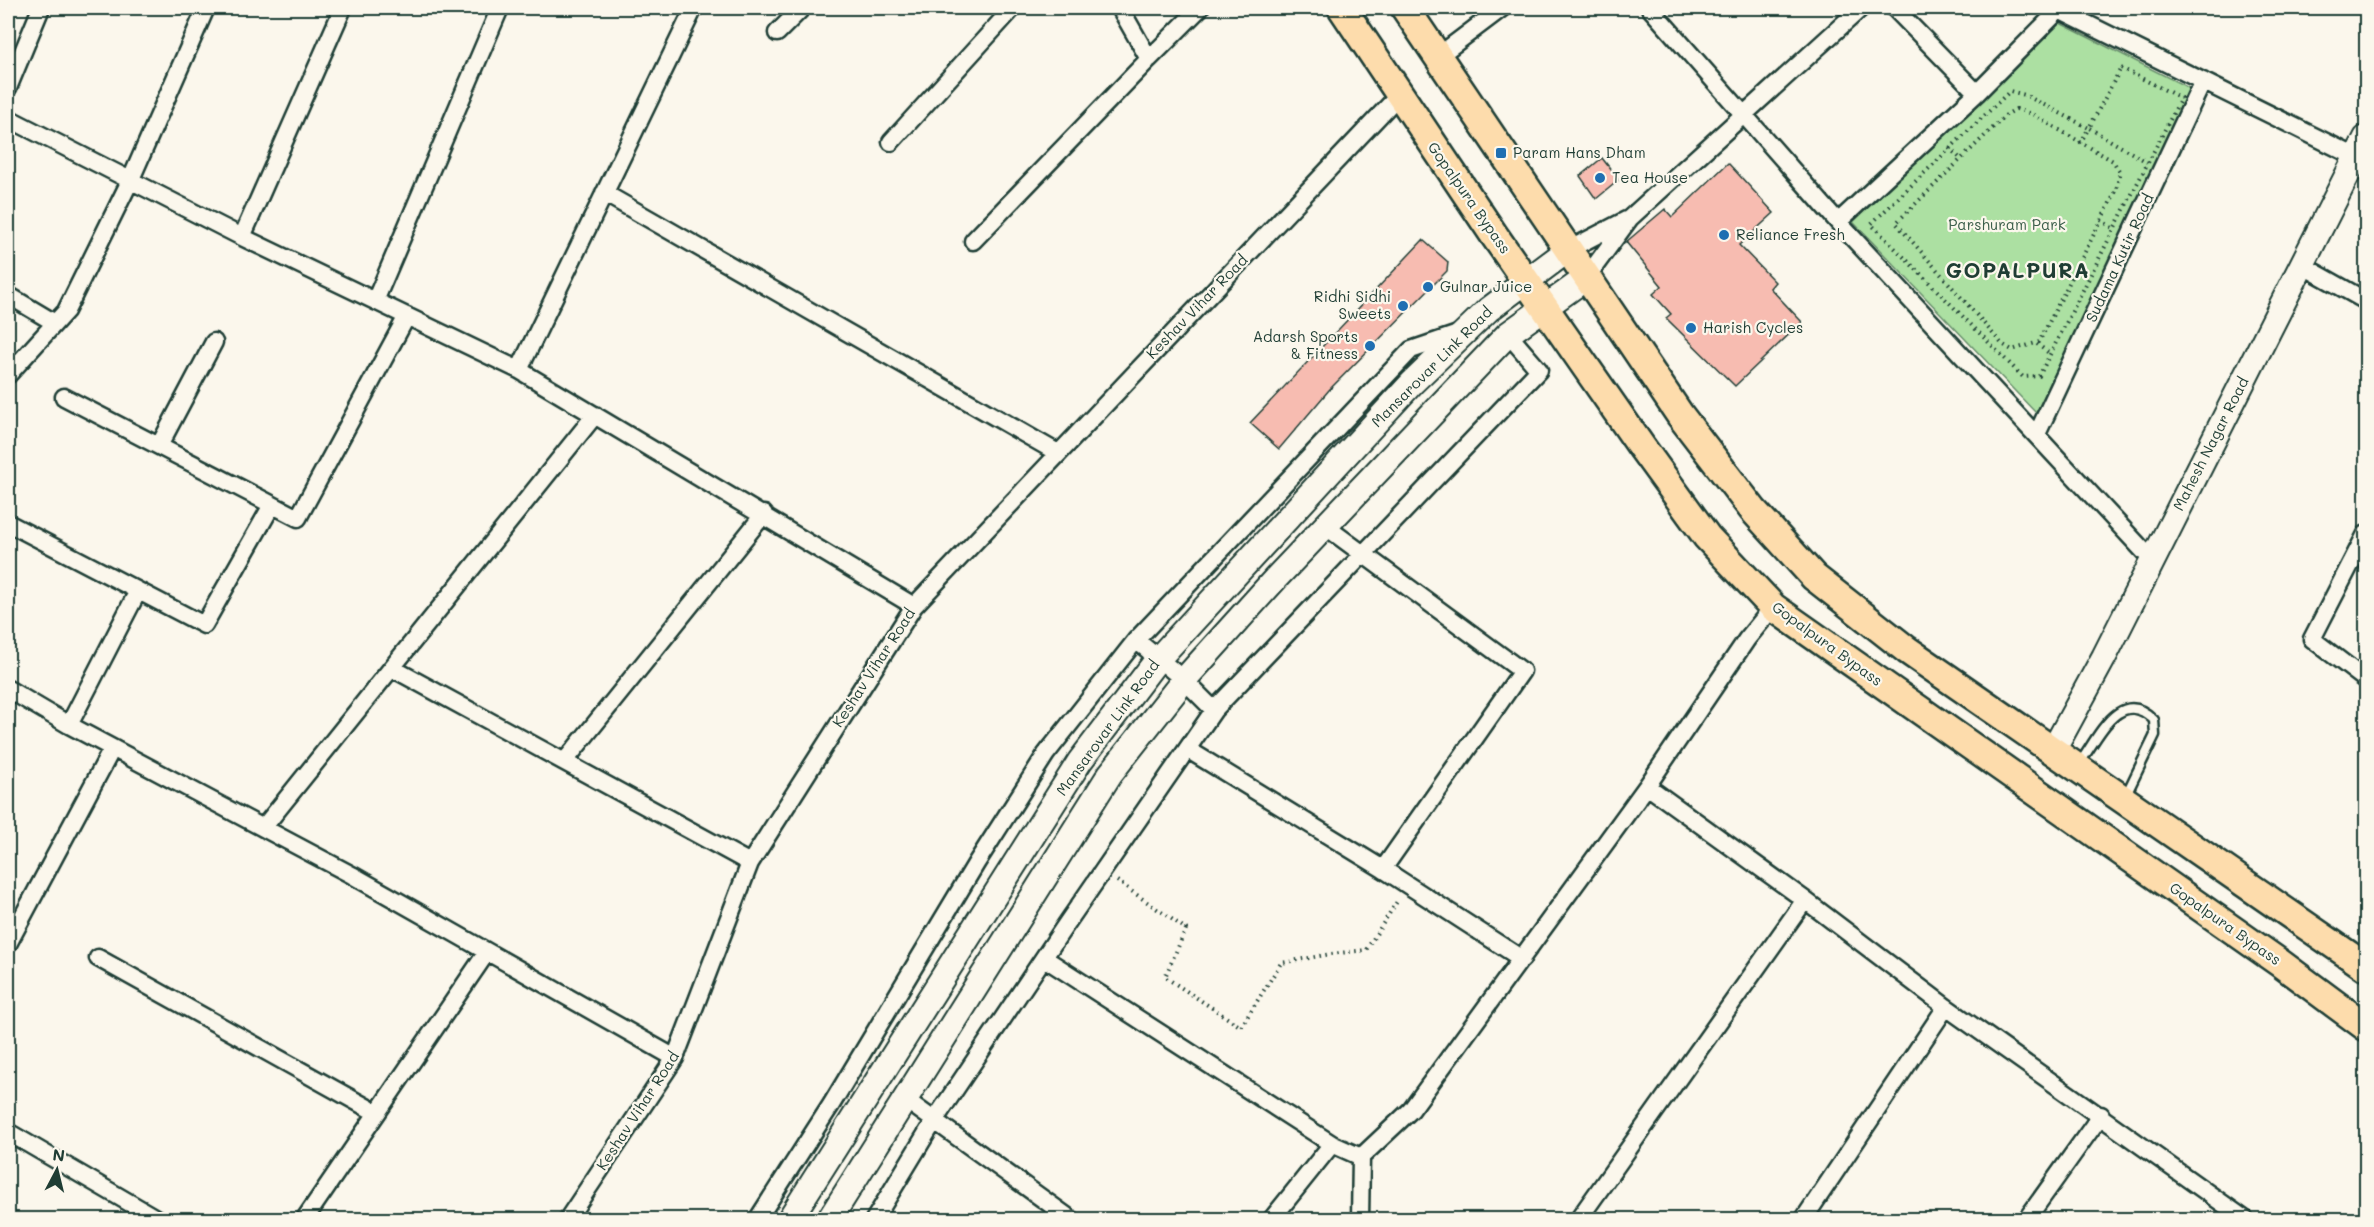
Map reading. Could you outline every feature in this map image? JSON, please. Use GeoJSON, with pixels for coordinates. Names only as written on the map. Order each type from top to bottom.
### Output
{"type":"FeatureCollection","features":[{"type":"Feature","properties":{"kind":"main road","name":"Gopalpura Bypass"},"geometry":{"type":"LineString","coordinates":[[1342,8],[1527,281],[1707,537],[1773,607],[2280,963],[2367,1027]]}},
{"type":"Feature","properties":{"kind":"main road"},"geometry":{"type":"LineString","coordinates":[[1405,8],[1586,278],[1702,444],[1753,510],[1814,577],[1907,650],[2054,749],[2123,800],[2367,967]]}},
{"type":"Feature","properties":{"kind":"street"},"geometry":{"type":"LineString","coordinates":[[8,88],[41,8]]}},
{"type":"Feature","properties":{"kind":"street"},"geometry":{"type":"LineString","coordinates":[[8,375],[66,311],[131,179],[206,8]]}},
{"type":"Feature","properties":{"kind":"street"},"geometry":{"type":"LineString","coordinates":[[242,237],[343,8]]}},
{"type":"Feature","properties":{"kind":"street"},"geometry":{"type":"LineString","coordinates":[[375,301],[500,8]]}},
{"type":"Feature","properties":{"kind":"street"},"geometry":{"type":"LineString","coordinates":[[519,370],[694,8]]}},
{"type":"Feature","properties":{"kind":"street"},"geometry":{"type":"LineString","coordinates":[[777,33],[802,8]]}},
{"type":"Feature","properties":{"kind":"street"},"geometry":{"type":"LineString","coordinates":[[891,142],[1013,8]]}},
{"type":"Feature","properties":{"kind":"street"},"geometry":{"type":"LineString","coordinates":[[1120,8],[1149,59]]}},
{"type":"Feature","properties":{"kind":"street"},"geometry":{"type":"LineString","coordinates":[[973,242],[1200,8]]}},
{"type":"Feature","properties":{"kind":"street"},"geometry":{"type":"LineString","coordinates":[[1437,57],[1502,8]]}},
{"type":"Feature","properties":{"kind":"street"},"geometry":{"type":"LineString","coordinates":[[1650,8],[1838,222],[2152,560]]}},
{"type":"Feature","properties":{"kind":"street"},"geometry":{"type":"LineString","coordinates":[[1630,218],[1861,8]]}},
{"type":"Feature","properties":{"kind":"street"},"geometry":{"type":"LineString","coordinates":[[1894,8],[1977,93]]}},
{"type":"Feature","properties":{"kind":"street"},"geometry":{"type":"LineString","coordinates":[[1838,222],[1977,93],[2057,9],[2203,81],[2361,147]]}},
{"type":"Feature","properties":{"kind":"street","name":"Sudama Kutir Road"},"geometry":{"type":"LineString","coordinates":[[2037,434],[2203,81]]}},
{"type":"Feature","properties":{"kind":"street","name":"Keshav Vihar Road"},"geometry":{"type":"LineString","coordinates":[[567,1220],[675,1058],[750,863],[914,606],[1399,95]]}},
{"type":"Feature","properties":{"kind":"street"},"geometry":{"type":"LineString","coordinates":[[8,118],[242,237],[519,370],[764,514],[914,606]]}},
{"type":"Feature","properties":{"kind":"street","name":"Mahesh Nagar Road"},"geometry":{"type":"LineString","coordinates":[[2054,749],[2361,147]]}},
{"type":"Feature","properties":{"kind":"street"},"geometry":{"type":"LineString","coordinates":[[604,194],[1058,453]]}},
{"type":"Feature","properties":{"kind":"street","name":"Mansarovar Link Road"},"geometry":{"type":"LineString","coordinates":[[789,1220],[1080,761],[1157,660],[1412,383],[1488,310],[1568,250],[1630,218]]}},
{"type":"Feature","properties":{"kind":"street","name":"Mansarovar Link Road"},"geometry":{"type":"LineString","coordinates":[[829,1220],[1110,774],[1184,680],[1325,526],[1508,334],[1586,278],[1630,218]]}},
{"type":"Feature","properties":{"kind":"street"},"geometry":{"type":"LineString","coordinates":[[2300,264],[2367,301]]}},
{"type":"Feature","properties":{"kind":"street"},"geometry":{"type":"LineString","coordinates":[[8,295],[55,323]]}},
{"type":"Feature","properties":{"kind":"street"},"geometry":{"type":"LineString","coordinates":[[64,397],[298,518],[407,316]]}},
{"type":"Feature","properties":{"kind":"street"},"geometry":{"type":"LineString","coordinates":[[757,1220],[831,1105],[977,862],[1046,754],[1136,640],[1411,350],[1465,332]]}},
{"type":"Feature","properties":{"kind":"street"},"geometry":{"type":"LineString","coordinates":[[874,1220],[934,1121],[1102,870],[1214,710],[1539,370],[1508,334]]}},
{"type":"Feature","properties":{"kind":"street"},"geometry":{"type":"LineString","coordinates":[[159,446],[214,342]]}},
{"type":"Feature","properties":{"kind":"street"},"geometry":{"type":"LineString","coordinates":[[263,828],[595,415]]}},
{"type":"Feature","properties":{"kind":"street"},"geometry":{"type":"LineString","coordinates":[[8,523],[204,625],[272,505]]}},
{"type":"Feature","properties":{"kind":"street"},"geometry":{"type":"LineString","coordinates":[[565,761],[764,514]]}},
{"type":"Feature","properties":{"kind":"street"},"geometry":{"type":"LineString","coordinates":[[1325,526],[1522,671],[1383,869]]}},
{"type":"Feature","properties":{"kind":"street"},"geometry":{"type":"LineString","coordinates":[[2367,534],[2312,639],[2367,680]]}},
{"type":"Feature","properties":{"kind":"street"},"geometry":{"type":"LineString","coordinates":[[69,725],[138,591]]}},
{"type":"Feature","properties":{"kind":"street"},"geometry":{"type":"LineString","coordinates":[[1360,1220],[1361,1157],[1412,1110],[1647,786],[1747,639],[1773,607]]}},
{"type":"Feature","properties":{"kind":"street"},"geometry":{"type":"LineString","coordinates":[[1136,640],[1157,660],[1184,680],[1214,710]]}},
{"type":"Feature","properties":{"kind":"street"},"geometry":{"type":"LineString","coordinates":[[392,668],[750,863]]}},
{"type":"Feature","properties":{"kind":"street"},"geometry":{"type":"LineString","coordinates":[[8,689],[69,725],[263,828],[675,1058]]}},
{"type":"Feature","properties":{"kind":"street"},"geometry":{"type":"LineString","coordinates":[[8,944],[112,748]]}},
{"type":"Feature","properties":{"kind":"street"},"geometry":{"type":"LineString","coordinates":[[1187,749],[1383,869],[1522,959]]}},
{"type":"Feature","properties":{"kind":"street"},"geometry":{"type":"LineString","coordinates":[[1647,786],[1946,1007],[2246,1220]]}},
{"type":"Feature","properties":{"kind":"street"},"geometry":{"type":"LineString","coordinates":[[1578,1220],[1804,900]]}},
{"type":"Feature","properties":{"kind":"street"},"geometry":{"type":"LineString","coordinates":[[304,1220],[487,952]]}},
{"type":"Feature","properties":{"kind":"street"},"geometry":{"type":"LineString","coordinates":[[98,957],[377,1113]]}},
{"type":"Feature","properties":{"kind":"street"},"geometry":{"type":"LineString","coordinates":[[1044,958],[1332,1144],[1361,1157]]}},
{"type":"Feature","properties":{"kind":"street"},"geometry":{"type":"LineString","coordinates":[[1803,1220],[1946,1007]]}},
{"type":"Feature","properties":{"kind":"street"},"geometry":{"type":"LineString","coordinates":[[906,1100],[1071,1219]]}},
{"type":"Feature","properties":{"kind":"street"},"geometry":{"type":"LineString","coordinates":[[831,1105],[851,1121]]}},
{"type":"Feature","properties":{"kind":"street"},"geometry":{"type":"LineString","coordinates":[[2025,1220],[2101,1115]]}},
{"type":"Feature","properties":{"kind":"street"},"geometry":{"type":"LineString","coordinates":[[8,1132],[159,1220]]}},
{"type":"Feature","properties":{"kind":"street"},"geometry":{"type":"LineString","coordinates":[[1271,1220],[1332,1144]]}},
{"type":"Feature","properties":{"kind":"lane"},"geometry":{"type":"LineString","coordinates":[[2077,767],[2121,710],[2135,707],[2146,712],[2154,720],[2155,735],[2123,800]]}},
{"type":"Feature","properties":{"kind":"path"},"geometry":{"type":"LineString","coordinates":[[2080,143],[2089,128],[2121,68],[2181,98],[2039,376],[2023,377],[1871,224],[2010,91],[2025,95],[2089,128],[2148,162]]}},
{"type":"Feature","properties":{"kind":"path"},"geometry":{"type":"LineString","coordinates":[[2016,109],[2032,114],[2113,161],[2120,172],[2116,191],[2036,343],[2012,350],[1998,338],[1896,223],[1961,159],[2006,115],[2016,109]]}},
{"type":"Feature","properties":{"kind":"path"},"geometry":{"type":"LineString","coordinates":[[1950,148],[1961,159]]}},
{"type":"Feature","properties":{"kind":"path"},"geometry":{"type":"LineString","coordinates":[[2101,220],[2114,229]]}},
{"type":"Feature","properties":{"kind":"path"},"geometry":{"type":"LineString","coordinates":[[1991,345],[1998,338]]}},
{"type":"Feature","properties":{"kind":"path"},"geometry":{"type":"LineString","coordinates":[[2036,343],[2050,354]]}},
{"type":"Feature","properties":{"kind":"path"},"geometry":{"type":"LineString","coordinates":[[1102,870],[1186,929],[1165,977],[1240,1027],[1281,963],[1366,950],[1408,885]]}},
{"type":"Feature","properties":{"kind":"green space","name":"Parshuram Park"},"geometry":{"type":"Polygon","coordinates":[[[2060,23],[2193,90],[2036,413],[1853,222],[2060,23]]]}},
{"type":"Feature","properties":{"kind":"building","name":"Tea House"},"geometry":{"type":"Polygon","coordinates":[[[1602,158],[1619,180],[1596,199],[1580,176],[1602,158]]]}},
{"type":"Feature","properties":{"kind":"building"},"geometry":{"type":"Polygon","coordinates":[[[1728,163],[1774,213],[1739,245],[1775,282],[1770,288],[1802,322],[1735,386],[1666,318],[1671,314],[1653,294],[1662,286],[1626,242],[1665,209],[1672,217],[1728,163]]]}},
{"type":"Feature","properties":{"kind":"building"},"geometry":{"type":"Polygon","coordinates":[[[1423,240],[1448,262],[1447,271],[1329,390],[1279,449],[1250,423],[1423,240]]]}},
{"type":"Feature","properties":{"kind":"place","name":"Param Hans Dham"},"geometry":{"type":"Point","coordinates":[1501,153]}},
{"type":"Feature","properties":{"kind":"place","name":"Tea House"},"geometry":{"type":"Point","coordinates":[1600,178]}},
{"type":"Feature","properties":{"kind":"place","name":"Reliance Fresh"},"geometry":{"type":"Point","coordinates":[1724,235]}},
{"type":"Feature","properties":{"kind":"place","name":"Gulnar Juice"},"geometry":{"type":"Point","coordinates":[1428,287]}},
{"type":"Feature","properties":{"kind":"place","name":"Ridhi Sidhi Sweets"},"geometry":{"type":"Point","coordinates":[1403,306]}},
{"type":"Feature","properties":{"kind":"place","name":"Harish Cycles"},"geometry":{"type":"Point","coordinates":[1691,328]}},
{"type":"Feature","properties":{"kind":"place","name":"Adarsh Sports & Fitness"},"geometry":{"type":"Point","coordinates":[1370,346]}},
{"type":"Feature","properties":{"kind":"district","name":"GOPALPURA"},"geometry":{"type":"Point","coordinates":[2018,271]}}]}
